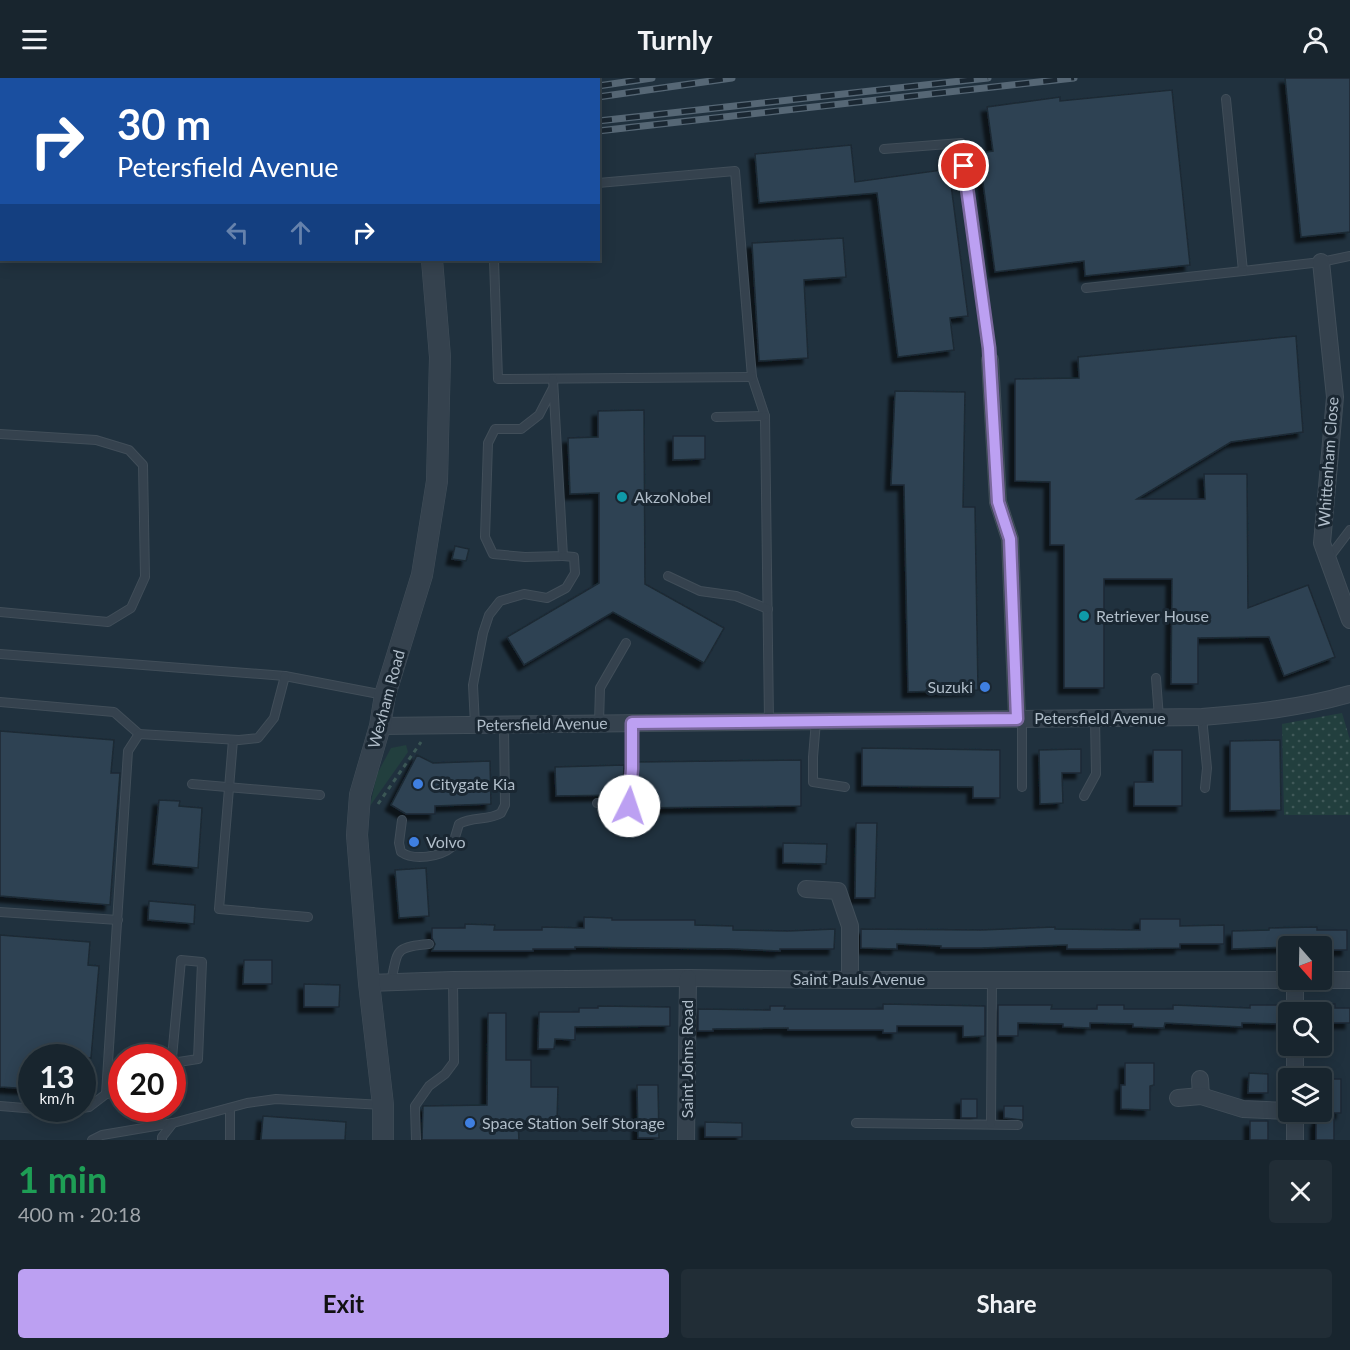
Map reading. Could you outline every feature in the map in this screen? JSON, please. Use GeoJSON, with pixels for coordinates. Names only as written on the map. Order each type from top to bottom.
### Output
{"type":"FeatureCollection","features":[{"type":"Feature","properties":{"kind":"street","name":"Wexham Road"},"geometry":{"type":"LineString","coordinates":[[383,1140],[384,1105],[369,983],[357,835],[360,795],[380,726],[385,695],[422,575],[437,481],[440,357],[432,261]]}},
{"type":"Feature","properties":{"kind":"street","name":"Whittenham Close"},"geometry":{"type":"LineString","coordinates":[[1321,262],[1335,397],[1322,543],[1350,620]]}},
{"type":"Feature","properties":{"kind":"street"},"geometry":{"type":"LineString","coordinates":[[990,360],[998,502],[1010,539],[1019,719]]}},
{"type":"Feature","properties":{"kind":"street","name":"Petersfield Avenue"},"geometry":{"type":"LineString","coordinates":[[380,726],[1202,717],[1317,704],[1350,694]]}},
{"type":"Feature","properties":{"kind":"street"},"geometry":{"type":"LineString","coordinates":[[806,889],[838,891],[850,926],[850,980]]}},
{"type":"Feature","properties":{"kind":"street","name":"Saint Pauls Avenue"},"geometry":{"type":"LineString","coordinates":[[369,983],[688,978],[1278,980]]}},
{"type":"Feature","properties":{"kind":"street","name":"Saint Johns Road"},"geometry":{"type":"LineString","coordinates":[[686,1140],[688,978]]}},
{"type":"Feature","properties":{"kind":"street","name":"Saint Pauls Avenue"},"geometry":{"type":"LineString","coordinates":[[1332,980],[1350,980]]}},
{"type":"Feature","properties":{"kind":"street"},"geometry":{"type":"LineString","coordinates":[[1178,1098],[1201,1088],[1243,1109],[1278,1111]]}},
{"type":"Feature","properties":{"kind":"street"},"geometry":{"type":"LineString","coordinates":[[1295,1140],[1296,1122]]}},
{"type":"Feature","properties":{"kind":"lane"},"geometry":{"type":"LineString","coordinates":[[1226,99],[1244,271]]}},
{"type":"Feature","properties":{"kind":"lane"},"geometry":{"type":"LineString","coordinates":[[884,149],[961,142],[990,360]]}},
{"type":"Feature","properties":{"kind":"lane"},"geometry":{"type":"LineString","coordinates":[[600,183],[735,171],[752,377],[765,416],[769,721]]}},
{"type":"Feature","properties":{"kind":"lane"},"geometry":{"type":"LineString","coordinates":[[1086,288],[1321,262],[1350,256]]}},
{"type":"Feature","properties":{"kind":"lane"},"geometry":{"type":"LineString","coordinates":[[494,261],[498,379],[553,383],[752,377]]}},
{"type":"Feature","properties":{"kind":"lane"},"geometry":{"type":"LineString","coordinates":[[553,383],[563,556]]}},
{"type":"Feature","properties":{"kind":"lane"},"geometry":{"type":"LineString","coordinates":[[475,725],[473,685],[483,633],[489,615],[500,601],[524,594],[547,598],[566,588],[574,573],[574,557],[525,557],[493,554],[485,537],[488,443],[495,429],[521,429],[539,415],[553,383]]}},
{"type":"Feature","properties":{"kind":"lane"},"geometry":{"type":"LineString","coordinates":[[716,417],[765,416]]}},
{"type":"Feature","properties":{"kind":"lane"},"geometry":{"type":"LineString","coordinates":[[0,434],[96,440],[129,450],[143,465],[146,577],[131,608],[108,622],[0,612]]}},
{"type":"Feature","properties":{"kind":"lane"},"geometry":{"type":"LineString","coordinates":[[1327,559],[1350,530]]}},
{"type":"Feature","properties":{"kind":"lane"},"geometry":{"type":"LineString","coordinates":[[668,576],[700,591],[736,596],[768,609]]}},
{"type":"Feature","properties":{"kind":"lane"},"geometry":{"type":"LineString","coordinates":[[599,723],[600,688],[626,643]]}},
{"type":"Feature","properties":{"kind":"lane"},"geometry":{"type":"LineString","coordinates":[[0,654],[285,676],[385,695]]}},
{"type":"Feature","properties":{"kind":"lane"},"geometry":{"type":"LineString","coordinates":[[0,702],[114,712],[139,734],[232,740],[258,738],[274,718],[285,676]]}},
{"type":"Feature","properties":{"kind":"lane"},"geometry":{"type":"LineString","coordinates":[[1156,678],[1159,718]]}},
{"type":"Feature","properties":{"kind":"lane"},"geometry":{"type":"LineString","coordinates":[[1202,717],[1207,768],[1205,788]]}},
{"type":"Feature","properties":{"kind":"lane"},"geometry":{"type":"LineString","coordinates":[[1084,796],[1096,774],[1095,718]]}},
{"type":"Feature","properties":{"kind":"lane"},"geometry":{"type":"LineString","coordinates":[[1019,719],[1022,788]]}},
{"type":"Feature","properties":{"kind":"lane"},"geometry":{"type":"LineString","coordinates":[[816,722],[813,782],[845,787]]}},
{"type":"Feature","properties":{"kind":"lane"},"geometry":{"type":"LineString","coordinates":[[597,803],[629,806],[632,723]]}},
{"type":"Feature","properties":{"kind":"lane"},"geometry":{"type":"LineString","coordinates":[[402,819],[399,843],[401,852],[408,856],[432,856],[439,855],[452,847],[459,824],[470,819],[489,818],[501,813],[505,805],[504,725]]}},
{"type":"Feature","properties":{"kind":"lane"},"geometry":{"type":"LineString","coordinates":[[96,1102],[106,1094],[129,751],[139,734]]}},
{"type":"Feature","properties":{"kind":"lane"},"geometry":{"type":"LineString","coordinates":[[232,740],[219,909],[308,917]]}},
{"type":"Feature","properties":{"kind":"lane"},"geometry":{"type":"LineString","coordinates":[[192,784],[320,795]]}},
{"type":"Feature","properties":{"kind":"lane"},"geometry":{"type":"LineString","coordinates":[[0,912],[118,920]]}},
{"type":"Feature","properties":{"kind":"lane"},"geometry":{"type":"LineString","coordinates":[[391,982],[401,949],[405,946],[429,944]]}},
{"type":"Feature","properties":{"kind":"lane"},"geometry":{"type":"LineString","coordinates":[[173,1044],[181,960],[202,962],[198,1059],[186,1061]]}},
{"type":"Feature","properties":{"kind":"lane"},"geometry":{"type":"LineString","coordinates":[[416,1140],[415,1106],[429,1086],[445,1074],[454,1062],[453,980]]}},
{"type":"Feature","properties":{"kind":"lane"},"geometry":{"type":"LineString","coordinates":[[991,1124],[992,980]]}},
{"type":"Feature","properties":{"kind":"lane"},"geometry":{"type":"LineString","coordinates":[[92,1140],[102,1135],[173,1123],[276,1099],[384,1105]]}},
{"type":"Feature","properties":{"kind":"lane"},"geometry":{"type":"LineString","coordinates":[[0,1106],[18,1107]]}},
{"type":"Feature","properties":{"kind":"lane"},"geometry":{"type":"LineString","coordinates":[[230,1108],[230,1140]]}},
{"type":"Feature","properties":{"kind":"lane"},"geometry":{"type":"LineString","coordinates":[[162,1140],[173,1123]]}},
{"type":"Feature","properties":{"kind":"lane"},"geometry":{"type":"LineString","coordinates":[[856,1123],[1018,1125]]}},
{"type":"Feature","properties":{"kind":"path"},"geometry":{"type":"LineString","coordinates":[[376,807],[432,726]]}},
{"type":"Feature","properties":{"kind":"green space"},"geometry":{"type":"Polygon","coordinates":[[[1342,713],[1350,740],[1350,815],[1284,815],[1282,724],[1342,713]]]}},
{"type":"Feature","properties":{"kind":"green space"},"geometry":{"type":"Polygon","coordinates":[[[406,745],[408,752],[370,806],[377,774],[391,748],[406,745]]]}},
{"type":"Feature","properties":{"kind":"building"},"geometry":{"type":"Polygon","coordinates":[[[1285,78],[1350,78],[1350,232],[1301,237],[1285,78]]]}},
{"type":"Feature","properties":{"kind":"building"},"geometry":{"type":"Polygon","coordinates":[[[1172,90],[1190,265],[1085,276],[1084,261],[995,272],[979,153],[993,151],[987,107],[1060,97],[1060,101],[1172,90]]]}},
{"type":"Feature","properties":{"kind":"building"},"geometry":{"type":"Polygon","coordinates":[[[851,145],[855,182],[949,169],[968,316],[950,318],[954,350],[898,357],[877,193],[759,203],[755,154],[851,145]]]}},
{"type":"Feature","properties":{"kind":"building"},"geometry":{"type":"Polygon","coordinates":[[[843,238],[846,277],[804,280],[808,358],[759,361],[752,243],[843,238]]]}},
{"type":"Feature","properties":{"kind":"building"},"geometry":{"type":"Polygon","coordinates":[[[1296,336],[1303,432],[1231,442],[1137,499],[1205,499],[1204,474],[1247,474],[1248,608],[1308,585],[1335,657],[1284,676],[1269,637],[1198,638],[1198,684],[1171,684],[1172,579],[1104,579],[1104,688],[1064,688],[1064,545],[1050,545],[1050,482],[1015,481],[1015,379],[1079,378],[1078,357],[1296,336]]]}},
{"type":"Feature","properties":{"kind":"building"},"geometry":{"type":"Polygon","coordinates":[[[895,391],[965,392],[963,507],[975,507],[978,690],[908,692],[904,485],[891,485],[895,391]]]}},
{"type":"Feature","properties":{"kind":"building","name":"AkzoNobel"},"geometry":{"type":"Polygon","coordinates":[[[644,410],[645,584],[724,628],[704,663],[613,612],[524,665],[507,637],[599,583],[599,493],[570,494],[568,438],[598,437],[598,411],[644,410]]]}},
{"type":"Feature","properties":{"kind":"building"},"geometry":{"type":"Polygon","coordinates":[[[673,436],[705,436],[705,459],[673,460],[673,436]]]}},
{"type":"Feature","properties":{"kind":"building"},"geometry":{"type":"Polygon","coordinates":[[[455,546],[469,549],[466,561],[452,559],[455,546]]]}},
{"type":"Feature","properties":{"kind":"building"},"geometry":{"type":"Polygon","coordinates":[[[0,731],[114,740],[111,773],[120,773],[110,905],[0,896],[0,731]]]}},
{"type":"Feature","properties":{"kind":"building"},"geometry":{"type":"Polygon","coordinates":[[[1280,740],[1281,810],[1230,811],[1230,741],[1280,740]]]}},
{"type":"Feature","properties":{"kind":"building"},"geometry":{"type":"Polygon","coordinates":[[[862,748],[1000,750],[1000,798],[973,798],[973,787],[862,786],[862,748]]]}},
{"type":"Feature","properties":{"kind":"building"},"geometry":{"type":"Polygon","coordinates":[[[1081,749],[1081,773],[1062,773],[1063,803],[1040,804],[1039,750],[1081,749]]]}},
{"type":"Feature","properties":{"kind":"building"},"geometry":{"type":"Polygon","coordinates":[[[1153,750],[1182,750],[1182,806],[1134,806],[1134,782],[1153,782],[1153,750]]]}},
{"type":"Feature","properties":{"kind":"building"},"geometry":{"type":"Polygon","coordinates":[[[417,755],[433,763],[490,761],[491,804],[435,806],[435,814],[406,814],[391,805],[417,755]]]}},
{"type":"Feature","properties":{"kind":"building"},"geometry":{"type":"Polygon","coordinates":[[[801,760],[801,806],[638,808],[637,762],[801,760]]]}},
{"type":"Feature","properties":{"kind":"building"},"geometry":{"type":"Polygon","coordinates":[[[624,765],[623,795],[556,796],[555,767],[624,765]]]}},
{"type":"Feature","properties":{"kind":"building"},"geometry":{"type":"Polygon","coordinates":[[[159,800],[180,801],[179,806],[202,808],[198,868],[153,864],[159,800]]]}},
{"type":"Feature","properties":{"kind":"building"},"geometry":{"type":"Polygon","coordinates":[[[856,823],[877,823],[875,898],[855,898],[856,823]]]}},
{"type":"Feature","properties":{"kind":"building"},"geometry":{"type":"Polygon","coordinates":[[[783,843],[827,844],[826,864],[783,863],[783,843]]]}},
{"type":"Feature","properties":{"kind":"building"},"geometry":{"type":"Polygon","coordinates":[[[426,868],[429,916],[399,918],[395,870],[426,868]]]}},
{"type":"Feature","properties":{"kind":"building"},"geometry":{"type":"Polygon","coordinates":[[[149,901],[195,905],[194,924],[148,920],[149,901]]]}},
{"type":"Feature","properties":{"kind":"building"},"geometry":{"type":"Polygon","coordinates":[[[584,917],[612,918],[612,920],[695,920],[695,925],[733,926],[733,930],[835,929],[834,949],[780,949],[780,951],[575,947],[575,949],[533,949],[533,951],[432,951],[435,944],[432,938],[432,928],[465,928],[465,924],[495,925],[494,930],[542,930],[542,927],[584,928],[584,917]]]}},
{"type":"Feature","properties":{"kind":"building"},"geometry":{"type":"Polygon","coordinates":[[[1140,919],[1180,919],[1180,926],[1224,925],[1224,944],[1180,944],[1180,948],[1100,949],[1067,949],[1067,945],[941,948],[941,946],[897,944],[897,949],[861,948],[861,929],[981,930],[1055,927],[1055,929],[1140,930],[1140,919]]]}},
{"type":"Feature","properties":{"kind":"building"},"geometry":{"type":"Polygon","coordinates":[[[1317,927],[1317,930],[1347,930],[1347,950],[1332,950],[1332,936],[1278,936],[1278,948],[1232,949],[1232,931],[1269,930],[1269,928],[1317,927]]]}},
{"type":"Feature","properties":{"kind":"building"},"geometry":{"type":"Polygon","coordinates":[[[0,935],[90,942],[88,965],[99,966],[92,1044],[18,1044],[18,1088],[0,1087],[0,935]]]}},
{"type":"Feature","properties":{"kind":"building"},"geometry":{"type":"Polygon","coordinates":[[[244,960],[272,960],[272,984],[243,984],[244,960]]]}},
{"type":"Feature","properties":{"kind":"building"},"geometry":{"type":"Polygon","coordinates":[[[304,984],[340,985],[339,1007],[304,1007],[304,984]]]}},
{"type":"Feature","properties":{"kind":"building"},"geometry":{"type":"Polygon","coordinates":[[[883,1004],[985,1006],[985,1036],[963,1037],[963,1026],[897,1026],[897,1033],[883,1033],[883,1030],[788,1030],[788,1028],[698,1031],[698,1009],[770,1010],[770,1006],[785,1006],[784,1009],[883,1009],[883,1004]]]}},
{"type":"Feature","properties":{"kind":"building"},"geometry":{"type":"Polygon","coordinates":[[[1332,1004],[1335,1004],[1335,1008],[1350,1008],[1350,1023],[1332,1023],[1332,1004]]]}},
{"type":"Feature","properties":{"kind":"building"},"geometry":{"type":"Polygon","coordinates":[[[998,1005],[1052,1005],[1051,1009],[1097,1009],[1097,1005],[1124,1005],[1124,1009],[1173,1009],[1173,1005],[1250,1008],[1250,1005],[1278,1005],[1278,1024],[1242,1023],[1242,1027],[1165,1023],[1164,1028],[1133,1027],[1133,1024],[1090,1023],[1090,1028],[1063,1027],[1063,1024],[1018,1023],[1018,1036],[998,1036],[998,1005]]]}},
{"type":"Feature","properties":{"kind":"building"},"geometry":{"type":"Polygon","coordinates":[[[598,1006],[670,1007],[670,1026],[575,1027],[575,1040],[555,1039],[554,1049],[538,1049],[539,1012],[579,1012],[579,1008],[598,1008],[598,1006]]]}},
{"type":"Feature","properties":{"kind":"building"},"geometry":{"type":"Polygon","coordinates":[[[488,1013],[506,1013],[506,1060],[531,1060],[531,1087],[558,1087],[557,1121],[518,1121],[519,1140],[422,1140],[423,1106],[487,1105],[488,1013]]]}},
{"type":"Feature","properties":{"kind":"building"},"geometry":{"type":"Polygon","coordinates":[[[1125,1063],[1154,1063],[1154,1085],[1150,1086],[1150,1110],[1121,1109],[1121,1085],[1125,1085],[1125,1063]]]}},
{"type":"Feature","properties":{"kind":"building"},"geometry":{"type":"Polygon","coordinates":[[[1249,1073],[1268,1074],[1268,1093],[1248,1093],[1249,1073]]]}},
{"type":"Feature","properties":{"kind":"building"},"geometry":{"type":"Polygon","coordinates":[[[1332,1079],[1341,1079],[1341,1113],[1334,1113],[1334,1140],[1316,1140],[1316,1122],[1332,1122],[1332,1079]]]}},
{"type":"Feature","properties":{"kind":"building"},"geometry":{"type":"Polygon","coordinates":[[[637,1085],[658,1085],[659,1138],[638,1138],[637,1085]]]}},
{"type":"Feature","properties":{"kind":"building"},"geometry":{"type":"Polygon","coordinates":[[[961,1099],[977,1099],[977,1118],[961,1118],[961,1099]]]}},
{"type":"Feature","properties":{"kind":"building"},"geometry":{"type":"Polygon","coordinates":[[[1004,1106],[1023,1106],[1023,1120],[1004,1118],[1004,1106]]]}},
{"type":"Feature","properties":{"kind":"building"},"geometry":{"type":"Polygon","coordinates":[[[263,1116],[346,1122],[345,1140],[261,1140],[263,1116]]]}},
{"type":"Feature","properties":{"kind":"building"},"geometry":{"type":"Polygon","coordinates":[[[1250,1121],[1268,1121],[1268,1140],[1250,1140],[1250,1121]]]}},
{"type":"Feature","properties":{"kind":"building"},"geometry":{"type":"Polygon","coordinates":[[[705,1122],[742,1123],[742,1137],[705,1137],[705,1122]]]}},
{"type":"Feature","properties":{"kind":"railway"},"geometry":{"type":"LineString","coordinates":[[600,86],[652,78]]}},
{"type":"Feature","properties":{"kind":"railway"},"geometry":{"type":"LineString","coordinates":[[600,97],[732,78]]}},
{"type":"Feature","properties":{"kind":"railway"},"geometry":{"type":"LineString","coordinates":[[600,121],[988,78]]}},
{"type":"Feature","properties":{"kind":"railway"},"geometry":{"type":"LineString","coordinates":[[600,131],[1074,78]]}},
{"type":"Feature","properties":{"kind":"place","name":"AkzoNobel"},"geometry":{"type":"Point","coordinates":[622,497]}},
{"type":"Feature","properties":{"kind":"place","name":"Retriever House"},"geometry":{"type":"Point","coordinates":[1084,616]}},
{"type":"Feature","properties":{"kind":"place","name":"Suzuki"},"geometry":{"type":"Point","coordinates":[985,687]}},
{"type":"Feature","properties":{"kind":"place","name":"Citygate Kia"},"geometry":{"type":"Point","coordinates":[418,784]}},
{"type":"Feature","properties":{"kind":"place","name":"Volvo"},"geometry":{"type":"Point","coordinates":[414,842]}},
{"type":"Feature","properties":{"kind":"place","name":"Space Station Self Storage"},"geometry":{"type":"Point","coordinates":[470,1123]}},
{"type":"Feature","properties":{"kind":"route"},"geometry":{"type":"LineString","coordinates":[[629,806],[632,723],[1017,719],[1010,539],[998,502],[989,348],[964,166]]}}]}
